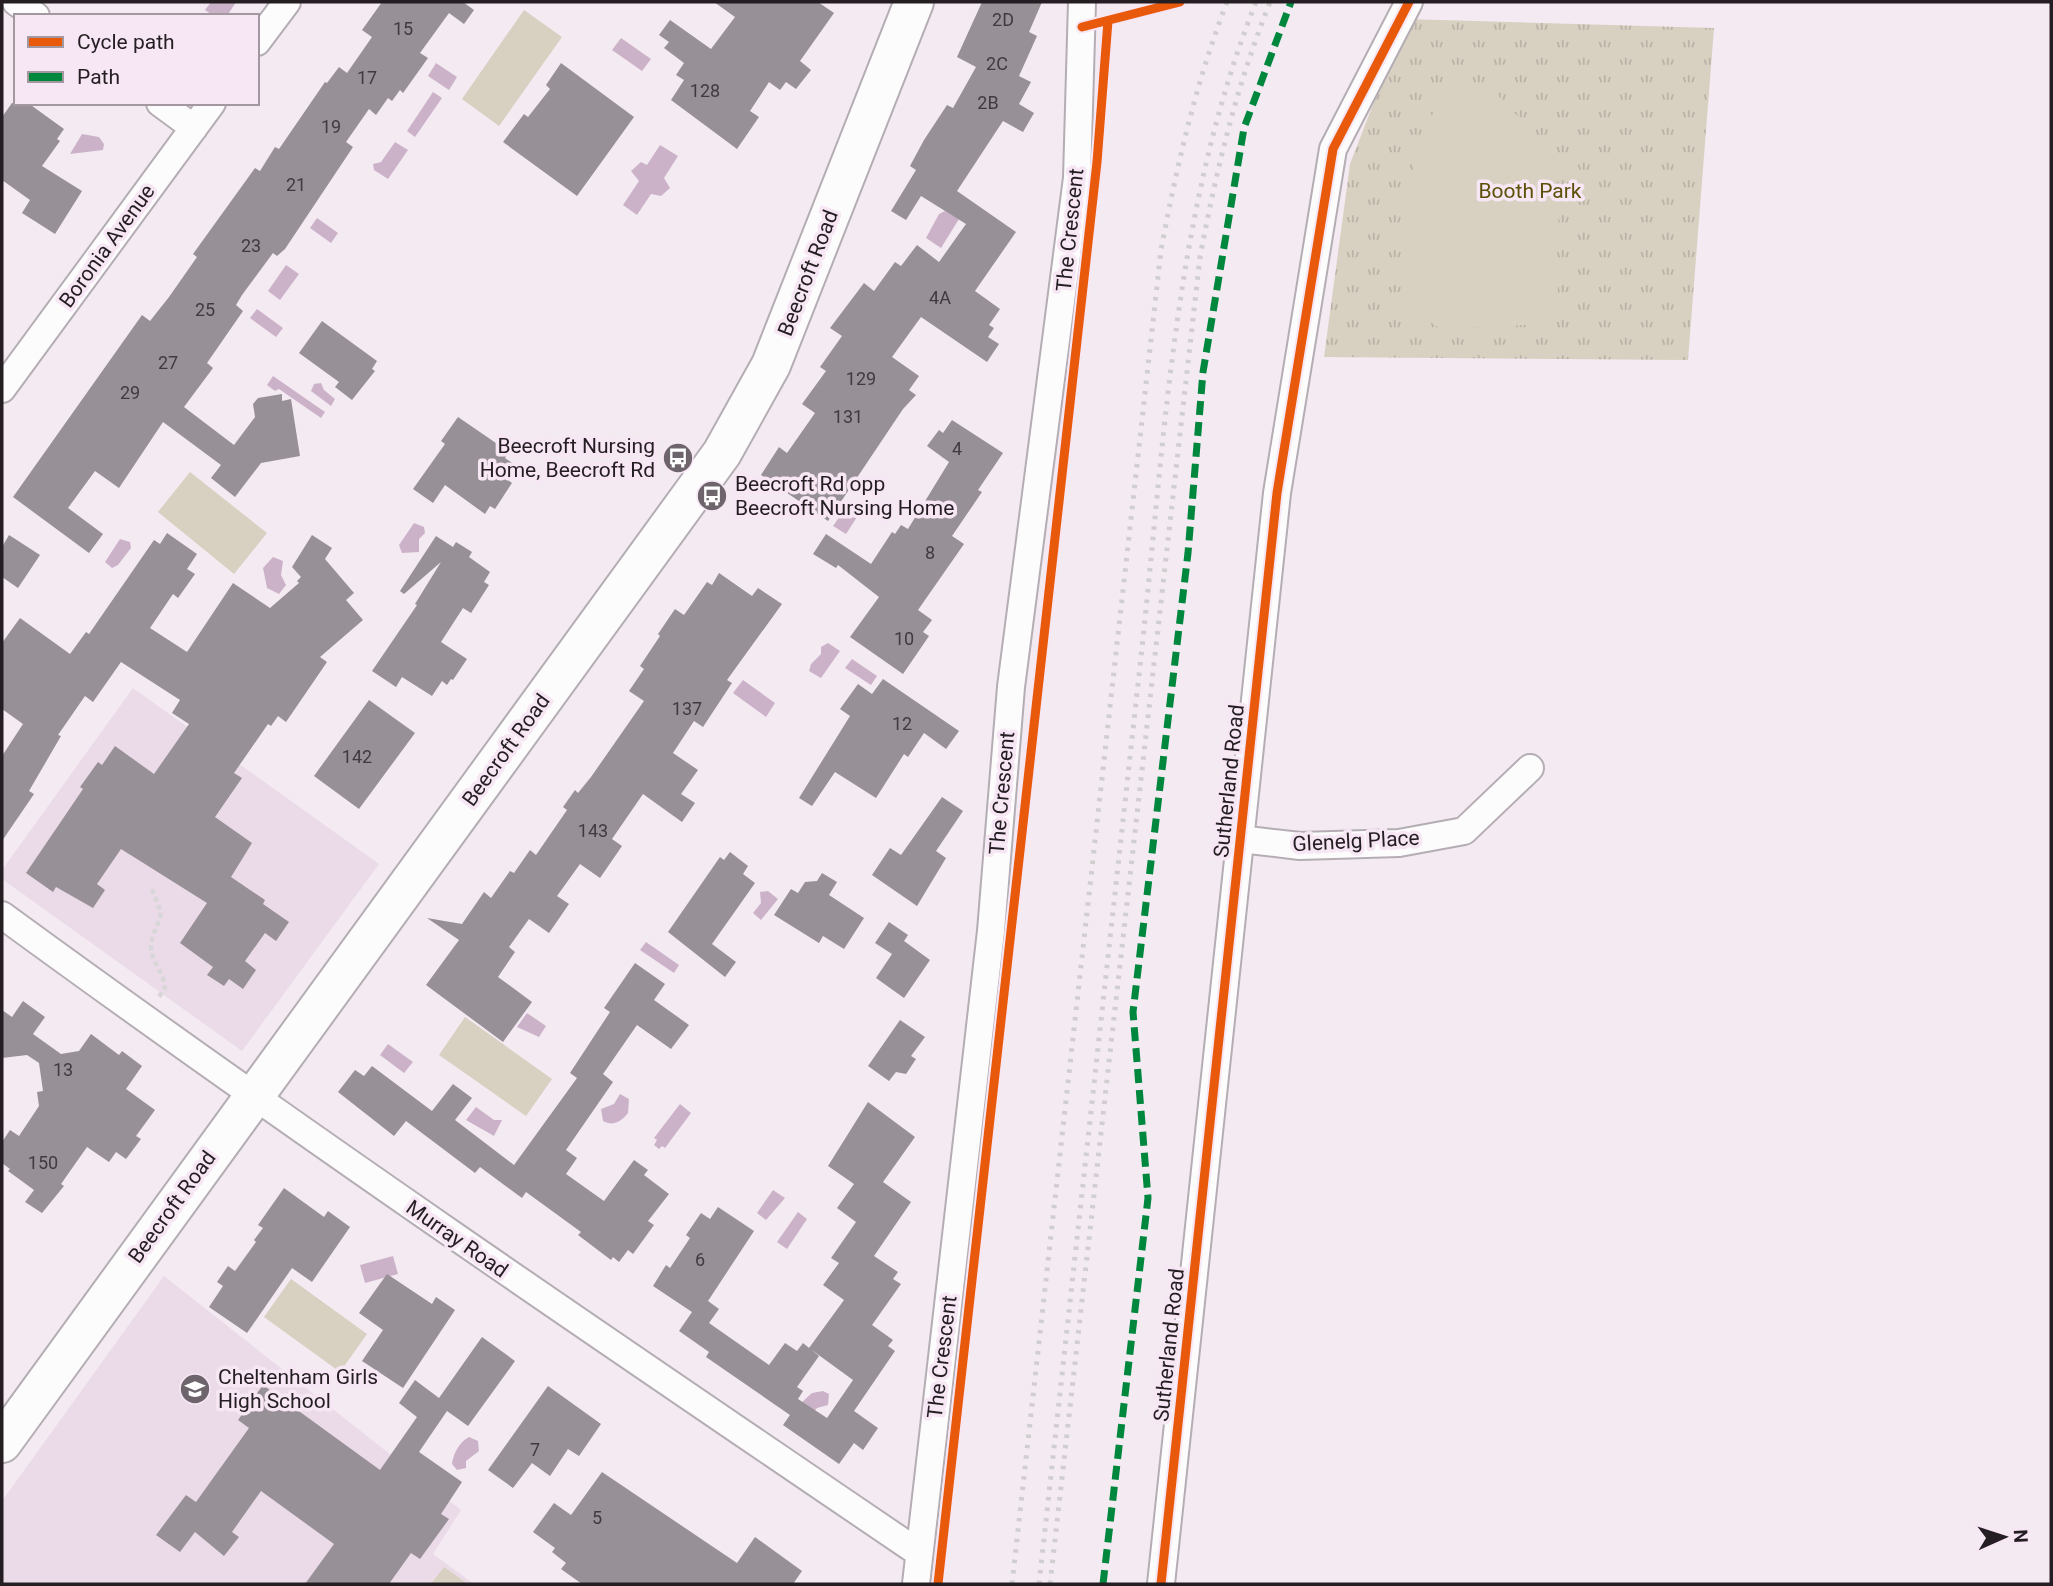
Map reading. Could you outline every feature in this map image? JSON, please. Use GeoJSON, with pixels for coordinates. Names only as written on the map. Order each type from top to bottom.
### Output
{"type":"FeatureCollection","features":[{"type":"Feature","properties":{"kind":"main road","name":"Beecroft Road"},"geometry":{"type":"LineString","coordinates":[[2,1443],[722,453],[771,365],[914,2]]}},
{"type":"Feature","properties":{"kind":"street"},"geometry":{"type":"LineString","coordinates":[[16,2],[33,14]]}},
{"type":"Feature","properties":{"kind":"street"},"geometry":{"type":"LineString","coordinates":[[259,39],[287,2]]}},
{"type":"Feature","properties":{"kind":"street","name":"The Crescent"},"geometry":{"type":"LineString","coordinates":[[916,1584],[991,931],[1011,687],[1073,218],[1082,2]]}},
{"type":"Feature","properties":{"kind":"street","name":"Sutherland Road"},"geometry":{"type":"LineString","coordinates":[[1161,1584],[1277,493],[1333,149],[1409,2]]}},
{"type":"Feature","properties":{"kind":"street"},"geometry":{"type":"LineString","coordinates":[[163,105],[194,128]]}},
{"type":"Feature","properties":{"kind":"street","name":"Boronia Avenue"},"geometry":{"type":"LineString","coordinates":[[2,390],[211,105]]}},
{"type":"Feature","properties":{"kind":"street","name":"Glenelg Place"},"geometry":{"type":"LineString","coordinates":[[1240,839],[1300,846],[1399,843],[1464,831],[1530,768]]}},
{"type":"Feature","properties":{"kind":"street","name":"Murray Road"},"geometry":{"type":"LineString","coordinates":[[2,915],[252,1096],[561,1311],[919,1553]]}},
{"type":"Feature","properties":{"kind":"path"},"geometry":{"type":"LineString","coordinates":[[144,1018],[165,988],[152,955],[151,944],[161,912],[152,889]]}},
{"type":"Feature","properties":{"kind":"shaded area"},"geometry":{"type":"Polygon","coordinates":[[[211,2],[236,2],[228,14],[211,14],[205,10],[211,2]]]}},
{"type":"Feature","properties":{"kind":"shaded area"},"geometry":{"type":"Polygon","coordinates":[[[621,38],[651,59],[642,71],[612,50],[621,38]]]}},
{"type":"Feature","properties":{"kind":"shaded area"},"geometry":{"type":"Polygon","coordinates":[[[436,63],[457,77],[449,90],[428,76],[436,63]]]}},
{"type":"Feature","properties":{"kind":"shaded area"},"geometry":{"type":"Polygon","coordinates":[[[433,92],[442,98],[415,137],[407,131],[433,92]]]}},
{"type":"Feature","properties":{"kind":"shaded area"},"geometry":{"type":"Polygon","coordinates":[[[82,134],[99,137],[104,144],[103,150],[70,154],[82,134]]]}},
{"type":"Feature","properties":{"kind":"shaded area"},"geometry":{"type":"Polygon","coordinates":[[[395,142],[408,150],[388,179],[374,170],[373,164],[381,162],[395,142]]]}},
{"type":"Feature","properties":{"kind":"shaded area"},"geometry":{"type":"Polygon","coordinates":[[[660,145],[678,156],[664,178],[670,188],[661,196],[651,194],[637,215],[623,205],[639,181],[631,171],[641,162],[647,165],[660,145]]]}},
{"type":"Feature","properties":{"kind":"shaded area"},"geometry":{"type":"Polygon","coordinates":[[[945,211],[959,219],[941,248],[926,238],[939,214],[945,211]]]}},
{"type":"Feature","properties":{"kind":"shaded area"},"geometry":{"type":"Polygon","coordinates":[[[317,218],[338,233],[331,243],[310,228],[317,218]]]}},
{"type":"Feature","properties":{"kind":"shaded area"},"geometry":{"type":"Polygon","coordinates":[[[286,265],[299,274],[280,300],[268,291],[286,265]]]}},
{"type":"Feature","properties":{"kind":"shaded area"},"geometry":{"type":"Polygon","coordinates":[[[257,309],[283,328],[276,337],[250,318],[257,309]]]}},
{"type":"Feature","properties":{"kind":"shaded area"},"geometry":{"type":"Polygon","coordinates":[[[273,376],[325,412],[321,418],[279,389],[275,391],[267,385],[273,376]]]}},
{"type":"Feature","properties":{"kind":"shaded area"},"geometry":{"type":"Polygon","coordinates":[[[321,383],[324,390],[335,399],[331,406],[311,391],[314,384],[321,383]]]}},
{"type":"Feature","properties":{"kind":"shaded area"},"geometry":{"type":"Polygon","coordinates":[[[847,506],[859,514],[846,534],[833,526],[847,506]]]}},
{"type":"Feature","properties":{"kind":"shaded area"},"geometry":{"type":"Polygon","coordinates":[[[414,523],[424,527],[425,533],[419,539],[419,552],[402,553],[399,545],[414,523]]]}},
{"type":"Feature","properties":{"kind":"shaded area"},"geometry":{"type":"Polygon","coordinates":[[[120,539],[130,542],[131,548],[118,565],[112,568],[105,562],[120,539]]]}},
{"type":"Feature","properties":{"kind":"shaded area"},"geometry":{"type":"Polygon","coordinates":[[[273,557],[283,561],[281,575],[286,585],[279,594],[267,588],[263,568],[273,557]]]}},
{"type":"Feature","properties":{"kind":"shaded area"},"geometry":{"type":"Polygon","coordinates":[[[828,643],[840,651],[821,678],[809,671],[811,664],[821,654],[821,647],[828,643]]]}},
{"type":"Feature","properties":{"kind":"shaded area"},"geometry":{"type":"Polygon","coordinates":[[[852,659],[877,676],[871,685],[845,668],[852,659]]]}},
{"type":"Feature","properties":{"kind":"shaded area"},"geometry":{"type":"Polygon","coordinates":[[[743,680],[775,703],[766,717],[733,693],[743,680]]]}},
{"type":"Feature","properties":{"kind":"shaded area"},"geometry":{"type":"Polygon","coordinates":[[[133,688],[379,864],[242,1051],[2,879],[2,870],[133,688]]]}},
{"type":"Feature","properties":{"kind":"shaded area"},"geometry":{"type":"Polygon","coordinates":[[[768,891],[778,899],[761,920],[753,913],[761,903],[760,892],[768,891]]]}},
{"type":"Feature","properties":{"kind":"shaded area"},"geometry":{"type":"Polygon","coordinates":[[[646,942],[679,965],[674,973],[640,950],[646,942]]]}},
{"type":"Feature","properties":{"kind":"shaded area"},"geometry":{"type":"Polygon","coordinates":[[[527,1013],[546,1026],[539,1037],[517,1027],[527,1013]]]}},
{"type":"Feature","properties":{"kind":"shaded area"},"geometry":{"type":"Polygon","coordinates":[[[388,1044],[413,1062],[404,1073],[380,1055],[388,1044]]]}},
{"type":"Feature","properties":{"kind":"shaded area"},"geometry":{"type":"Polygon","coordinates":[[[620,1094],[629,1099],[628,1113],[617,1122],[603,1121],[601,1109],[614,1104],[620,1094]]]}},
{"type":"Feature","properties":{"kind":"shaded area"},"geometry":{"type":"Polygon","coordinates":[[[680,1104],[691,1113],[665,1148],[662,1146],[659,1149],[654,1145],[657,1140],[654,1138],[680,1104]]]}},
{"type":"Feature","properties":{"kind":"shaded area"},"geometry":{"type":"Polygon","coordinates":[[[476,1107],[494,1120],[502,1120],[494,1136],[466,1120],[476,1107]]]}},
{"type":"Feature","properties":{"kind":"shaded area"},"geometry":{"type":"Polygon","coordinates":[[[773,1190],[785,1198],[766,1220],[757,1213],[773,1190]]]}},
{"type":"Feature","properties":{"kind":"shaded area"},"geometry":{"type":"Polygon","coordinates":[[[798,1212],[807,1219],[787,1249],[777,1242],[798,1212]]]}},
{"type":"Feature","properties":{"kind":"shaded area"},"geometry":{"type":"Polygon","coordinates":[[[393,1256],[398,1274],[365,1283],[360,1265],[393,1256]]]}},
{"type":"Feature","properties":{"kind":"shaded area","name":"Cheltenham Girls High School"},"geometry":{"type":"Polygon","coordinates":[[[164,1276],[461,1510],[433,1554],[474,1584],[2,1584],[2,1501],[164,1276]]]}},
{"type":"Feature","properties":{"kind":"shaded area"},"geometry":{"type":"Polygon","coordinates":[[[823,1391],[829,1394],[828,1405],[817,1408],[811,1415],[801,1403],[812,1393],[823,1391]]]}},
{"type":"Feature","properties":{"kind":"shaded area"},"geometry":{"type":"Polygon","coordinates":[[[469,1437],[478,1441],[479,1451],[466,1461],[466,1468],[457,1470],[452,1464],[454,1456],[460,1445],[469,1437]]]}},
{"type":"Feature","properties":{"kind":"green space"},"geometry":{"type":"Polygon","coordinates":[[[524,10],[562,37],[499,126],[462,99],[524,10]]]}},
{"type":"Feature","properties":{"kind":"green space","name":"Booth Park"},"geometry":{"type":"Polygon","coordinates":[[[1406,19],[1714,28],[1688,360],[1324,357],[1350,164],[1406,19]]]}},
{"type":"Feature","properties":{"kind":"green space"},"geometry":{"type":"Polygon","coordinates":[[[1486,83],[1532,131],[1561,192],[1557,239],[1558,309],[1527,325],[1441,329],[1410,309],[1407,189],[1425,125],[1452,86],[1486,83]]]}},
{"type":"Feature","properties":{"kind":"green space"},"geometry":{"type":"Polygon","coordinates":[[[190,472],[267,533],[234,574],[158,512],[190,472]]]}},
{"type":"Feature","properties":{"kind":"green space"},"geometry":{"type":"Polygon","coordinates":[[[465,1017],[552,1079],[526,1116],[439,1055],[465,1017]]]}},
{"type":"Feature","properties":{"kind":"green space"},"geometry":{"type":"Polygon","coordinates":[[[291,1279],[367,1334],[340,1372],[264,1317],[291,1279]]]}},
{"type":"Feature","properties":{"kind":"green space"},"geometry":{"type":"Polygon","coordinates":[[[444,1567],[468,1584],[431,1584],[444,1567]]]}},
{"type":"Feature","properties":{"kind":"building"},"geometry":{"type":"Polygon","coordinates":[[[382,2],[463,2],[474,10],[464,24],[449,13],[420,53],[428,58],[403,93],[400,90],[392,101],[388,98],[376,115],[369,109],[346,142],[353,147],[285,249],[277,256],[273,253],[242,295],[236,305],[243,311],[207,363],[213,368],[184,407],[234,445],[255,417],[253,404],[258,398],[282,394],[282,401],[291,399],[300,456],[261,463],[235,497],[211,478],[221,465],[163,422],[119,488],[95,471],[68,508],[103,534],[89,553],[13,497],[142,315],[150,321],[169,297],[197,257],[193,254],[255,168],[260,171],[275,147],[279,149],[325,82],[327,83],[339,67],[347,73],[372,37],[362,30],[382,2]]]}},
{"type":"Feature","properties":{"kind":"building"},"geometry":{"type":"Polygon","coordinates":[[[714,2],[818,2],[834,13],[800,61],[811,70],[796,89],[786,82],[780,90],[769,82],[750,111],[759,117],[737,149],[671,100],[684,80],[676,75],[684,63],[664,48],[669,42],[659,35],[670,20],[711,49],[735,17],[714,2]]]}},
{"type":"Feature","properties":{"kind":"building"},"geometry":{"type":"Polygon","coordinates":[[[982,2],[1042,2],[1029,32],[1037,36],[1019,76],[1031,82],[1019,104],[1034,113],[1023,132],[1003,121],[957,191],[1016,232],[975,291],[1000,309],[989,325],[994,328],[988,337],[999,344],[987,362],[921,317],[892,357],[919,376],[909,390],[916,395],[903,409],[828,521],[761,475],[779,447],[787,453],[815,413],[802,404],[826,371],[820,367],[842,336],[830,328],[864,283],[874,291],[895,262],[901,266],[917,245],[939,262],[966,224],[921,196],[906,220],[891,211],[916,170],[910,166],[924,140],[947,105],[953,108],[976,67],[957,57],[982,2]]]}},
{"type":"Feature","properties":{"kind":"building"},"geometry":{"type":"Polygon","coordinates":[[[561,63],[634,117],[577,196],[503,142],[524,114],[528,117],[550,89],[546,85],[561,63]]]}},
{"type":"Feature","properties":{"kind":"building"},"geometry":{"type":"Polygon","coordinates":[[[12,103],[31,105],[64,129],[57,139],[60,141],[42,166],[82,191],[55,234],[22,213],[30,200],[2,180],[2,117],[12,103]]]}},
{"type":"Feature","properties":{"kind":"building"},"geometry":{"type":"Polygon","coordinates":[[[322,321],[377,361],[372,369],[375,371],[352,400],[335,387],[339,382],[299,353],[322,321]]]}},
{"type":"Feature","properties":{"kind":"building"},"geometry":{"type":"Polygon","coordinates":[[[458,417],[509,452],[505,458],[518,467],[508,480],[512,483],[495,509],[490,506],[485,514],[445,485],[433,503],[413,489],[445,444],[441,441],[458,417]]]}},
{"type":"Feature","properties":{"kind":"building"},"geometry":{"type":"Polygon","coordinates":[[[952,420],[1003,453],[978,490],[982,492],[952,536],[964,544],[918,610],[932,620],[923,632],[929,636],[903,674],[850,637],[879,597],[838,565],[836,568],[813,554],[826,534],[871,564],[892,532],[895,534],[901,525],[908,529],[949,462],[927,446],[939,430],[943,433],[952,420]]]}},
{"type":"Feature","properties":{"kind":"building"},"geometry":{"type":"Polygon","coordinates":[[[167,533],[197,554],[187,569],[195,574],[178,598],[173,594],[150,628],[187,652],[233,583],[270,608],[299,583],[297,581],[301,577],[292,567],[312,535],[332,548],[325,559],[354,593],[346,600],[363,620],[320,657],[327,662],[286,722],[278,716],[271,726],[268,724],[234,773],[242,778],[215,817],[252,843],[231,877],[265,900],[263,904],[289,922],[276,941],[265,933],[245,961],[256,970],[243,989],[229,979],[224,986],[207,975],[213,967],[180,943],[207,903],[121,849],[97,884],[105,890],[93,908],[56,887],[53,892],[26,873],[83,789],[80,787],[98,762],[102,765],[115,746],[154,774],[189,724],[172,713],[180,700],[121,662],[93,702],[85,696],[58,735],[61,736],[29,791],[34,794],[2,841],[2,756],[23,724],[2,709],[2,643],[20,618],[70,654],[86,632],[89,634],[154,540],[160,544],[167,533]]]}},
{"type":"Feature","properties":{"kind":"building"},"geometry":{"type":"Polygon","coordinates":[[[9,535],[40,555],[18,588],[2,577],[2,547],[9,535]]]}},
{"type":"Feature","properties":{"kind":"building"},"geometry":{"type":"Polygon","coordinates":[[[436,536],[453,547],[456,542],[472,552],[469,557],[490,572],[484,582],[489,585],[471,613],[463,608],[441,642],[467,659],[453,680],[447,685],[442,681],[432,696],[402,677],[396,687],[372,671],[417,605],[415,604],[441,562],[404,594],[400,591],[436,536]]]}},
{"type":"Feature","properties":{"kind":"building"},"geometry":{"type":"Polygon","coordinates":[[[719,573],[752,596],[758,588],[782,604],[727,680],[732,683],[703,727],[694,721],[673,753],[698,770],[681,794],[695,803],[682,822],[643,794],[612,839],[622,846],[600,878],[580,864],[557,896],[569,904],[549,933],[529,919],[509,947],[515,952],[498,977],[532,1002],[503,1042],[426,985],[459,940],[427,918],[462,924],[484,892],[491,898],[510,871],[514,873],[530,850],[536,855],[567,810],[563,807],[575,790],[578,793],[591,777],[644,701],[629,691],[644,669],[640,666],[660,636],[658,634],[675,609],[684,615],[707,582],[712,585],[719,573]]]}},
{"type":"Feature","properties":{"kind":"building"},"geometry":{"type":"Polygon","coordinates":[[[883,679],[959,731],[946,749],[924,733],[908,757],[904,754],[876,798],[835,772],[812,806],[799,798],[850,716],[840,709],[858,684],[872,694],[883,679]]]}},
{"type":"Feature","properties":{"kind":"building"},"geometry":{"type":"Polygon","coordinates":[[[369,700],[415,733],[359,809],[314,776],[369,700]]]}},
{"type":"Feature","properties":{"kind":"building"},"geometry":{"type":"Polygon","coordinates":[[[942,797],[963,811],[936,851],[946,858],[917,906],[872,875],[890,848],[901,855],[942,797]]]}},
{"type":"Feature","properties":{"kind":"building"},"geometry":{"type":"Polygon","coordinates":[[[730,852],[748,866],[743,874],[755,883],[712,944],[736,962],[725,977],[668,932],[720,857],[724,860],[730,852]]]}},
{"type":"Feature","properties":{"kind":"building"},"geometry":{"type":"Polygon","coordinates":[[[822,873],[837,882],[829,895],[864,918],[844,949],[823,936],[819,943],[774,915],[791,889],[798,893],[805,882],[817,881],[822,873]]]}},
{"type":"Feature","properties":{"kind":"building"},"geometry":{"type":"Polygon","coordinates":[[[889,922],[908,935],[904,941],[930,960],[904,998],[876,978],[892,954],[875,943],[889,922]]]}},
{"type":"Feature","properties":{"kind":"building"},"geometry":{"type":"Polygon","coordinates":[[[635,963],[665,984],[654,1000],[689,1025],[671,1049],[637,1025],[603,1074],[613,1082],[566,1150],[577,1158],[566,1174],[604,1201],[634,1160],[648,1170],[644,1175],[669,1194],[648,1221],[654,1225],[633,1254],[628,1250],[619,1262],[613,1257],[611,1260],[578,1235],[581,1232],[526,1192],[522,1198],[480,1167],[475,1173],[406,1121],[394,1136],[338,1092],[355,1070],[364,1076],[372,1066],[432,1111],[453,1084],[472,1098],[455,1120],[514,1165],[577,1078],[570,1073],[610,1012],[604,1008],[635,963]]]}},
{"type":"Feature","properties":{"kind":"building"},"geometry":{"type":"Polygon","coordinates":[[[23,1001],[45,1017],[33,1034],[61,1054],[79,1051],[91,1034],[119,1055],[122,1051],[142,1066],[126,1089],[155,1110],[136,1136],[141,1139],[126,1159],[116,1152],[109,1162],[87,1147],[61,1184],[64,1186],[42,1213],[25,1202],[34,1190],[8,1171],[10,1169],[2,1163],[2,1142],[10,1130],[19,1136],[39,1106],[37,1092],[43,1091],[39,1063],[27,1055],[2,1058],[2,1010],[12,1017],[23,1001]]]}},
{"type":"Feature","properties":{"kind":"building"},"geometry":{"type":"Polygon","coordinates":[[[900,1020],[925,1037],[911,1056],[916,1059],[906,1074],[896,1072],[889,1081],[868,1066],[900,1020]]]}},
{"type":"Feature","properties":{"kind":"building"},"geometry":{"type":"Polygon","coordinates":[[[868,1102],[915,1137],[883,1182],[911,1202],[874,1256],[898,1272],[893,1279],[901,1284],[872,1325],[893,1340],[888,1346],[895,1351],[854,1411],[878,1428],[863,1450],[854,1443],[839,1464],[783,1425],[790,1415],[706,1357],[709,1352],[679,1331],[692,1312],[653,1286],[666,1265],[670,1268],[690,1238],[686,1235],[701,1213],[710,1219],[718,1207],[754,1231],[708,1301],[719,1309],[709,1323],[769,1365],[785,1343],[797,1351],[803,1343],[809,1348],[844,1300],[823,1285],[839,1263],[831,1258],[856,1222],[837,1208],[854,1184],[828,1166],[868,1102]],[[810,1349],[819,1356],[797,1387],[803,1391],[798,1399],[827,1418],[853,1380],[810,1349]]]}},
{"type":"Feature","properties":{"kind":"building"},"geometry":{"type":"Polygon","coordinates":[[[284,1188],[324,1217],[328,1211],[350,1227],[312,1282],[292,1268],[247,1333],[209,1307],[223,1286],[217,1282],[228,1266],[235,1271],[256,1242],[254,1240],[263,1228],[258,1225],[284,1188]]]}},
{"type":"Feature","properties":{"kind":"building"},"geometry":{"type":"Polygon","coordinates":[[[387,1274],[432,1304],[436,1297],[455,1310],[403,1388],[362,1361],[383,1330],[359,1313],[387,1274]]]}},
{"type":"Feature","properties":{"kind":"building"},"geometry":{"type":"Polygon","coordinates":[[[482,1337],[515,1361],[468,1426],[447,1411],[419,1452],[462,1482],[441,1514],[449,1519],[420,1559],[411,1553],[389,1584],[305,1584],[334,1544],[261,1491],[232,1532],[239,1537],[224,1556],[195,1532],[180,1552],[156,1535],[186,1495],[196,1502],[249,1428],[238,1420],[263,1385],[380,1470],[417,1417],[399,1403],[415,1380],[439,1398],[482,1337]]]}},
{"type":"Feature","properties":{"kind":"building"},"geometry":{"type":"Polygon","coordinates":[[[548,1386],[601,1424],[579,1456],[568,1449],[550,1476],[532,1463],[513,1488],[488,1470],[548,1386]]]}},
{"type":"Feature","properties":{"kind":"building"},"geometry":{"type":"Polygon","coordinates":[[[602,1472],[737,1563],[755,1537],[802,1571],[793,1584],[582,1584],[561,1569],[566,1563],[552,1552],[555,1548],[533,1532],[554,1503],[571,1515],[602,1472]]]}},
{"type":"Feature","properties":{"kind":"railway"},"geometry":{"type":"LineString","coordinates":[[1012,1584],[1161,250],[1188,124],[1227,2]]}},
{"type":"Feature","properties":{"kind":"railway"},"geometry":{"type":"LineString","coordinates":[[1039,1584],[1177,325],[1207,160],[1228,80],[1256,2]]}},
{"type":"Feature","properties":{"kind":"railway"},"geometry":{"type":"LineString","coordinates":[[1050,1584],[1200,257],[1229,128],[1247,65],[1270,2]]}},
{"type":"Feature","properties":{"kind":"marked path"},"geometry":{"type":"LineString","coordinates":[[1103,1584],[1148,1198],[1133,1012],[1188,553],[1203,372],[1244,128],[1291,2]]}},
{"type":"Feature","properties":{"kind":"cycle path"},"geometry":{"type":"LineString","coordinates":[[1082,27],[1180,2]]}},
{"type":"Feature","properties":{"kind":"cycle path"},"geometry":{"type":"LineString","coordinates":[[1161,1584],[1277,493],[1333,149],[1409,2]]}},
{"type":"Feature","properties":{"kind":"cycle path"},"geometry":{"type":"LineString","coordinates":[[938,1584],[1097,162],[1108,21]]}},
{"type":"Feature","properties":{"kind":"place","name":"Beecroft Nursing Home, Beecroft Rd"},"geometry":{"type":"Point","coordinates":[678,458]}},
{"type":"Feature","properties":{"kind":"place","name":"Beecroft Rd opp Beecroft Nursing Home"},"geometry":{"type":"Point","coordinates":[712,496]}},
{"type":"Feature","properties":{"kind":"place","name":"Cheltenham Girls High School"},"geometry":{"type":"Point","coordinates":[195,1389]}}]}
